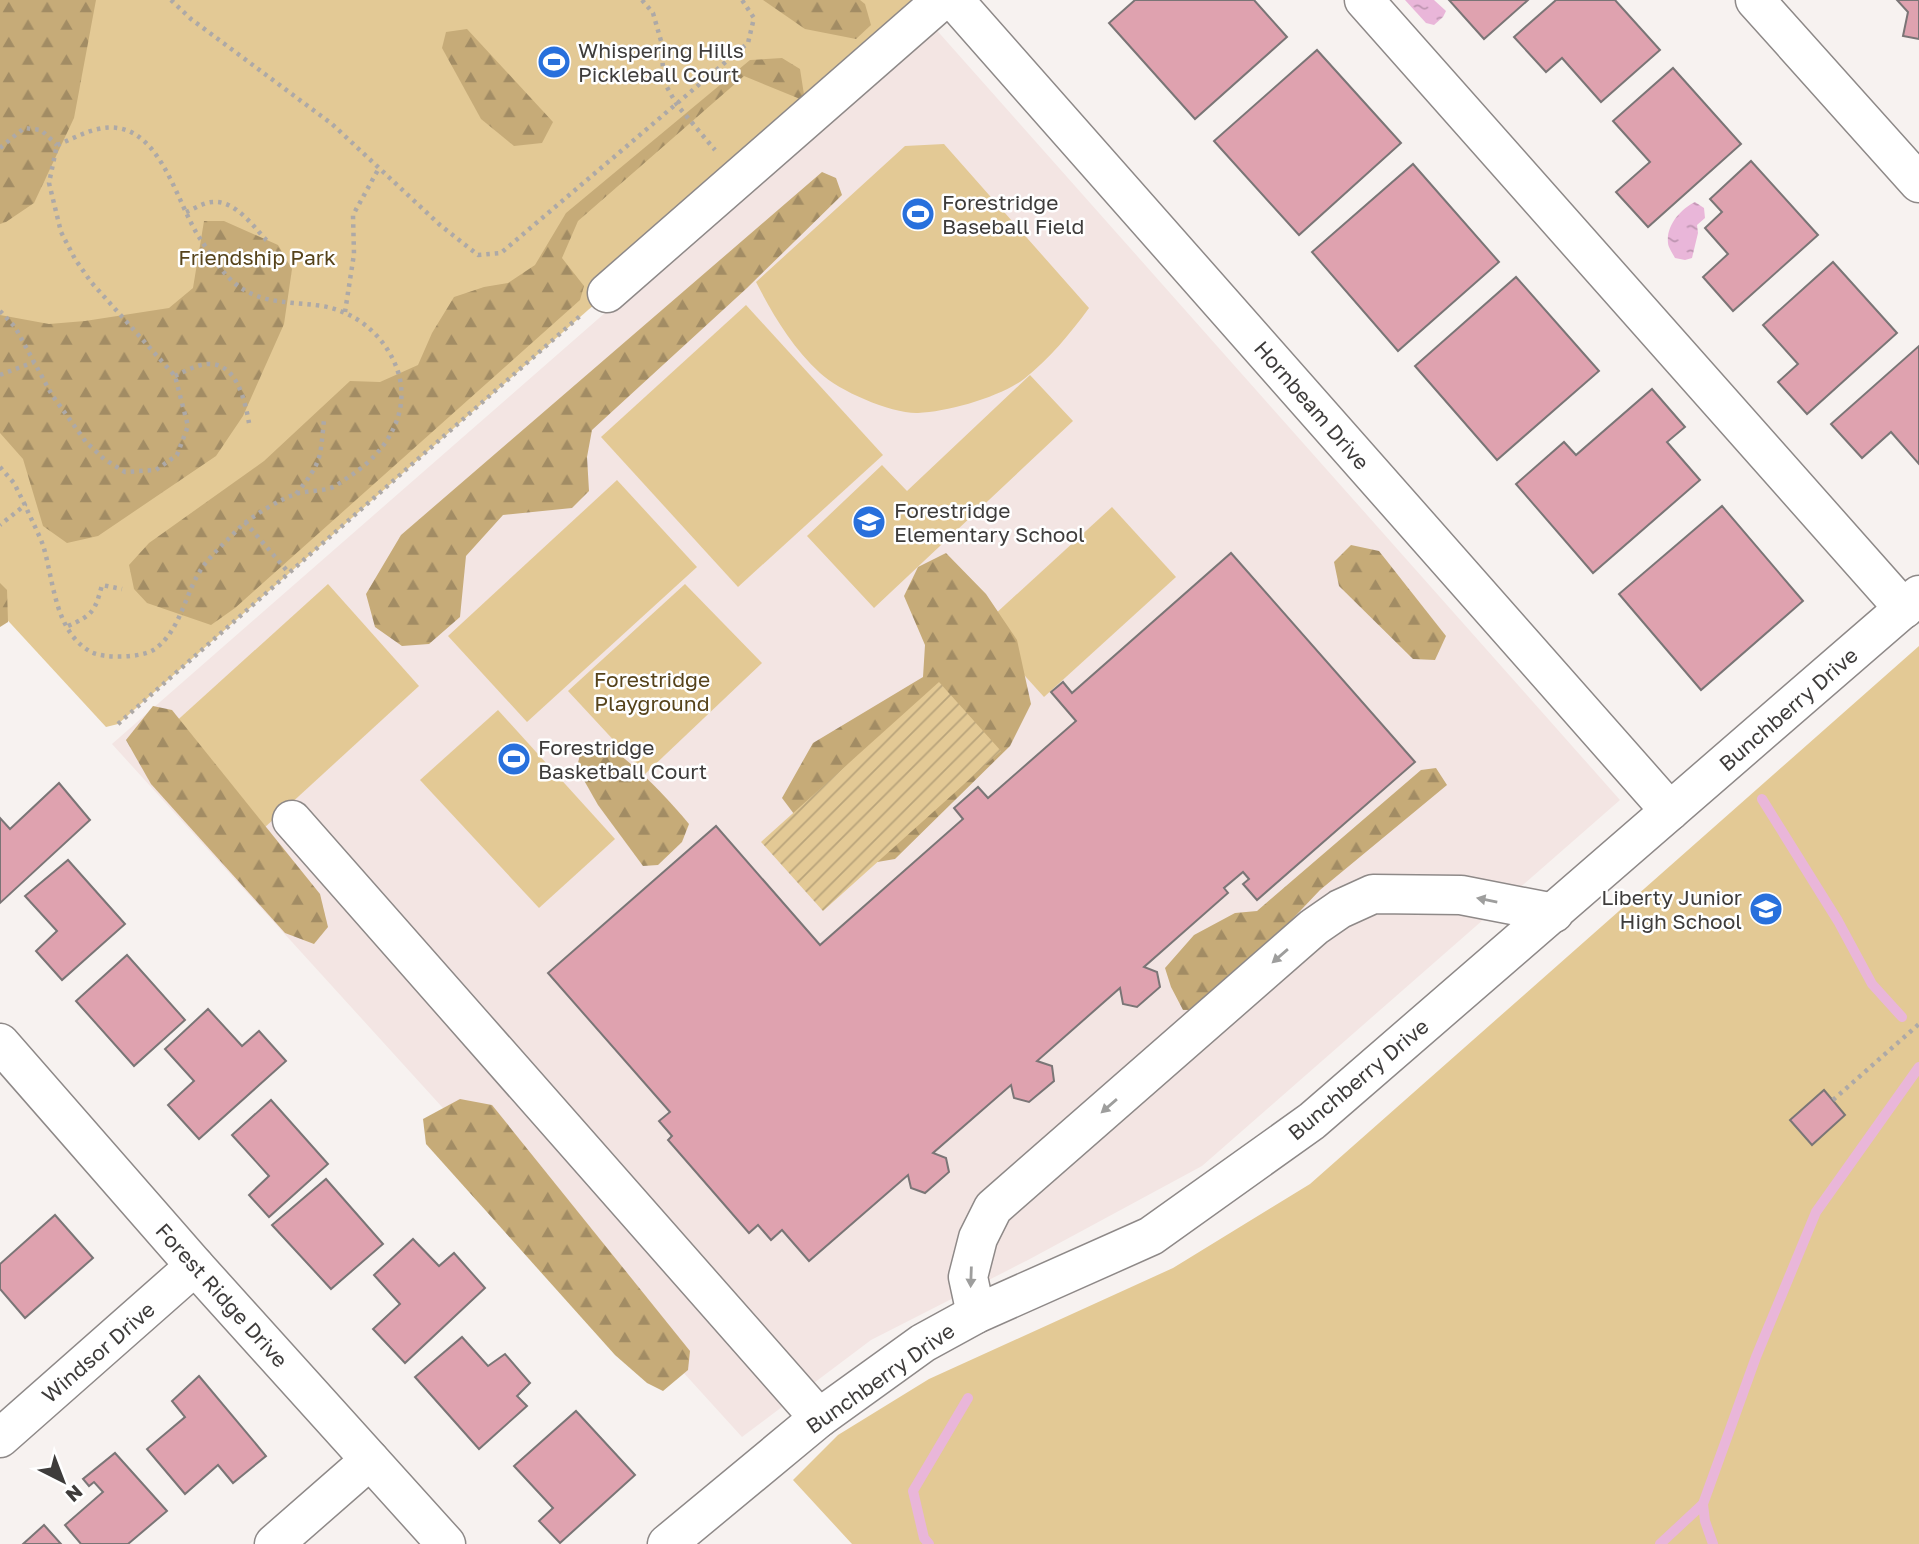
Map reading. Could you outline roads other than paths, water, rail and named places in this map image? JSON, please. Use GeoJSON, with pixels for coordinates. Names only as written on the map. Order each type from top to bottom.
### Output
{"type":"FeatureCollection","features":[{"type":"Feature","properties":{"kind":"street"},"geometry":{"type":"LineString","coordinates":[[607,293],[942,0]]}},
{"type":"Feature","properties":{"kind":"street","name":"Hornbeam Drive"},"geometry":{"type":"LineString","coordinates":[[954,0],[1670,811]]}},
{"type":"Feature","properties":{"kind":"street"},"geometry":{"type":"LineString","coordinates":[[1364,0],[1911,602]]}},
{"type":"Feature","properties":{"kind":"street"},"geometry":{"type":"LineString","coordinates":[[1755,0],[1919,183]]}},
{"type":"Feature","properties":{"kind":"street","name":"Bunchberry Drive"},"geometry":{"type":"LineString","coordinates":[[667,1544],[819,1418],[923,1343],[976,1314],[1151,1236],[1312,1121],[1911,602]]}},
{"type":"Feature","properties":{"kind":"street"},"geometry":{"type":"LineString","coordinates":[[292,820],[819,1418]]}},
{"type":"Feature","properties":{"kind":"street"},"geometry":{"type":"LineString","coordinates":[[976,1314],[968,1277],[978,1238],[993,1208],[1314,927],[1340,909],[1373,894],[1461,895],[1554,913]]}},
{"type":"Feature","properties":{"kind":"street","name":"Forest Ridge Drive"},"geometry":{"type":"LineString","coordinates":[[0,1043],[195,1266],[446,1544]]}},
{"type":"Feature","properties":{"kind":"street","name":"Windsor Drive"},"geometry":{"type":"LineString","coordinates":[[0,1438],[195,1266]]}},
{"type":"Feature","properties":{"kind":"street"},"geometry":{"type":"LineString","coordinates":[[274,1544],[370,1460]]}},
{"type":"Feature","properties":{"kind":"water"},"geometry":{"type":"Polygon","coordinates":[[[1405,0],[1434,0],[1446,11],[1434,25],[1426,23],[1405,0]]]}},
{"type":"Feature","properties":{"kind":"water"},"geometry":{"type":"Polygon","coordinates":[[[1695,202],[1704,208],[1705,218],[1697,225],[1698,233],[1692,258],[1675,258],[1668,245],[1669,230],[1680,213],[1695,202]]]}},
{"type":"Feature","properties":{"kind":"waterway"},"geometry":{"type":"LineString","coordinates":[[1762,799],[1838,921],[1872,984],[1902,1017]]}},
{"type":"Feature","properties":{"kind":"waterway"},"geometry":{"type":"LineString","coordinates":[[1713,1544],[1705,1521],[1703,1504],[1756,1357],[1816,1212],[1919,1067]]}},
{"type":"Feature","properties":{"kind":"waterway"},"geometry":{"type":"LineString","coordinates":[[929,1544],[924,1538],[913,1491],[968,1398]]}},
{"type":"Feature","properties":{"kind":"waterway"},"geometry":{"type":"LineString","coordinates":[[1660,1544],[1703,1504]]}},
{"type":"Feature","properties":{"kind":"place","name":"Whispering Hills Pickleball Court"},"geometry":{"type":"Point","coordinates":[554,62]}},
{"type":"Feature","properties":{"kind":"place","name":"Forestridge Baseball Field"},"geometry":{"type":"Point","coordinates":[918,214]}},
{"type":"Feature","properties":{"kind":"place","name":"Forestridge Elementary School"},"geometry":{"type":"Point","coordinates":[869,522]}},
{"type":"Feature","properties":{"kind":"place","name":"Forestridge Basketball Court"},"geometry":{"type":"Point","coordinates":[514,759]}},
{"type":"Feature","properties":{"kind":"place","name":"Liberty Junior High School"},"geometry":{"type":"Point","coordinates":[1766,909]}},
{"type":"Feature","properties":{"kind":"park label","name":"Friendship Park"},"geometry":{"type":"Point","coordinates":[257,257]}},
{"type":"Feature","properties":{"kind":"park label","name":"Forestridge Playground"},"geometry":{"type":"Point","coordinates":[652,691]}}]}
